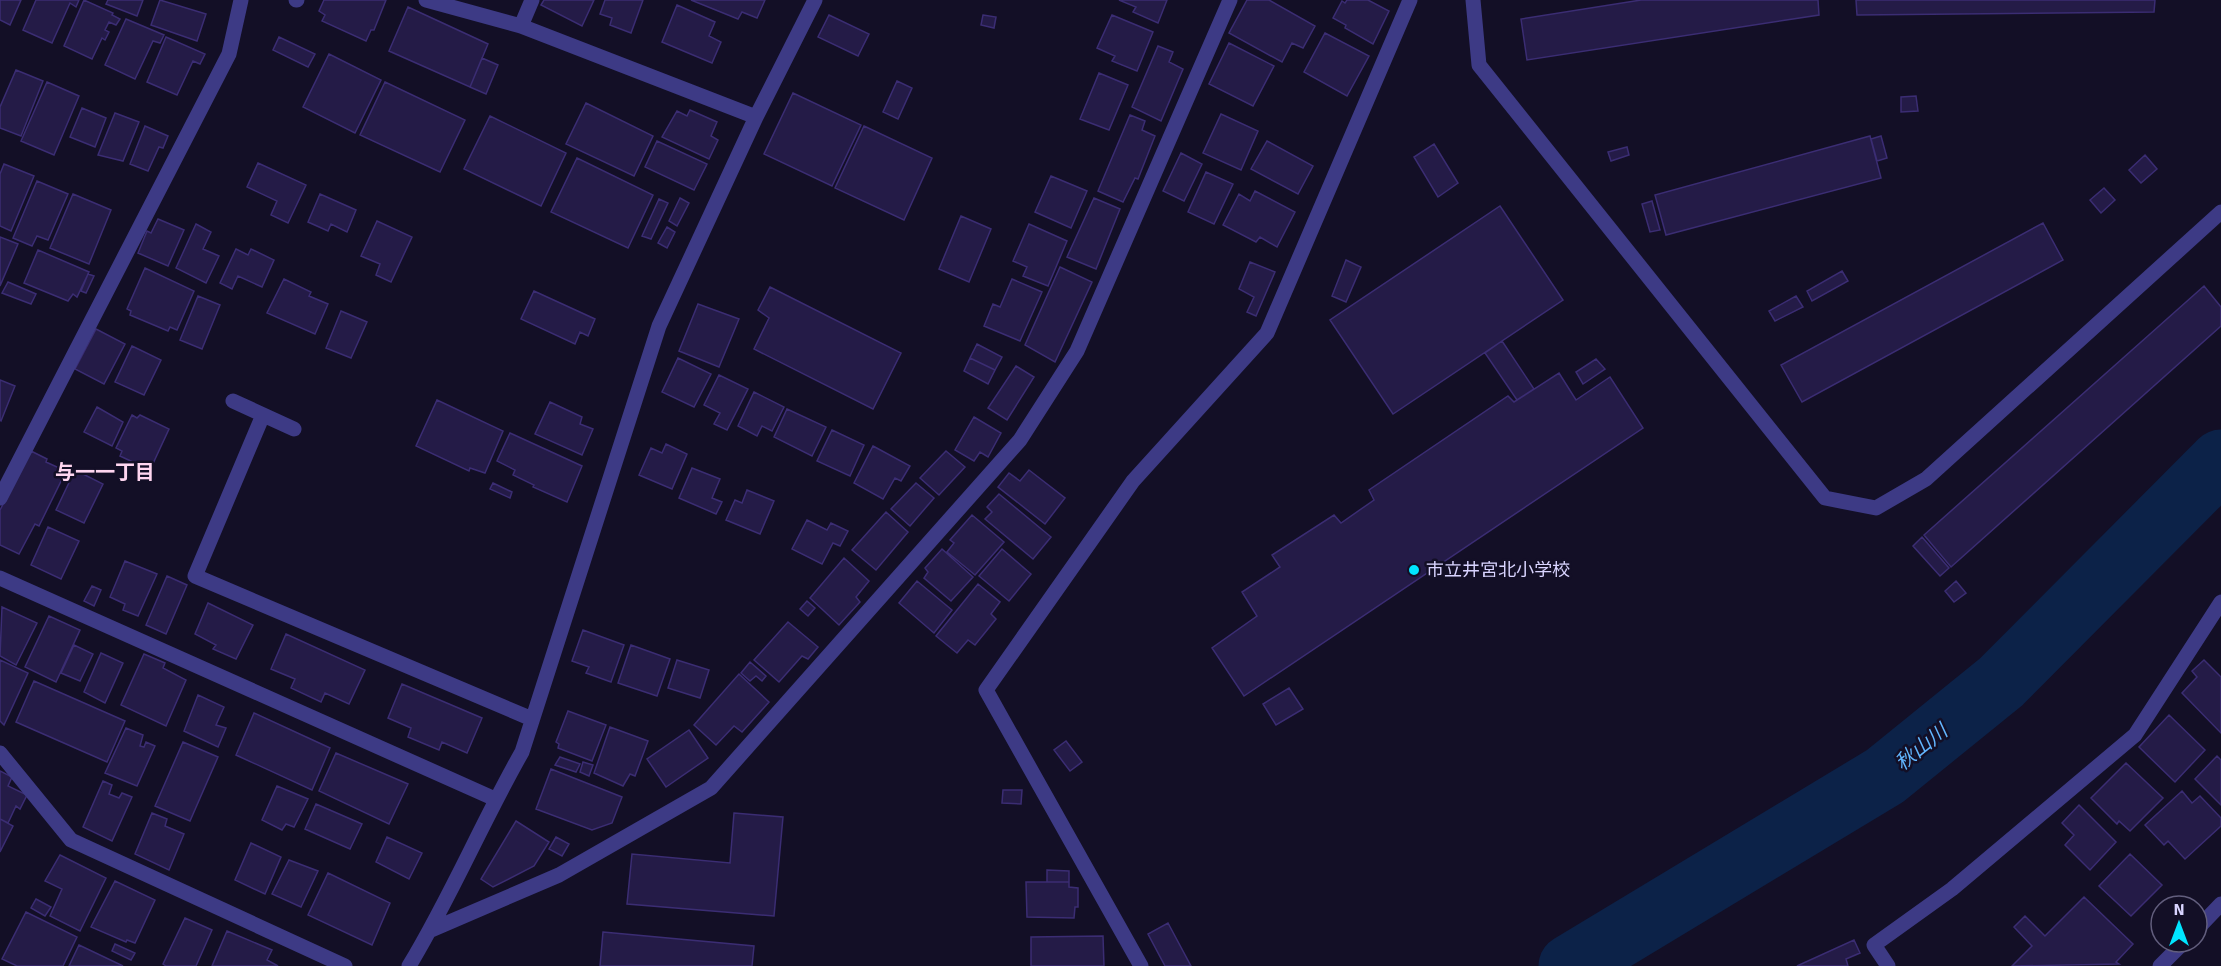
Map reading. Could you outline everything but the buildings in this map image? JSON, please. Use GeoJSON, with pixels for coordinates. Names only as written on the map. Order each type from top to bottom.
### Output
{"type":"FeatureCollection","features":[{"type":"Feature","properties":{"kind":"street"},"geometry":{"type":"LineString","coordinates":[[0,498],[229,54],[240,0]]}},
{"type":"Feature","properties":{"kind":"street"},"geometry":{"type":"LineString","coordinates":[[426,0],[520,26],[756,117]]}},
{"type":"Feature","properties":{"kind":"street"},"geometry":{"type":"LineString","coordinates":[[520,26],[532,0]]}},
{"type":"Feature","properties":{"kind":"street"},"geometry":{"type":"LineString","coordinates":[[409,966],[431,930],[495,800],[522,752],[659,326],[756,117],[815,0]]}},
{"type":"Feature","properties":{"kind":"street"},"geometry":{"type":"LineString","coordinates":[[431,930],[559,875],[711,788],[1020,440],[1077,351],[1230,0]]}},
{"type":"Feature","properties":{"kind":"street"},"geometry":{"type":"LineString","coordinates":[[1141,966],[986,690],[1133,482],[1267,333],[1410,0]]}},
{"type":"Feature","properties":{"kind":"street"},"geometry":{"type":"LineString","coordinates":[[1473,0],[1479,65],[1825,498],[1876,508],[1926,479],[2221,212]]}},
{"type":"Feature","properties":{"kind":"street"},"geometry":{"type":"LineString","coordinates":[[233,401],[294,429]]}},
{"type":"Feature","properties":{"kind":"street"},"geometry":{"type":"LineString","coordinates":[[263,416],[195,576],[532,719]]}},
{"type":"Feature","properties":{"kind":"street"},"geometry":{"type":"LineString","coordinates":[[0,578],[495,800]]}},
{"type":"Feature","properties":{"kind":"street"},"geometry":{"type":"LineString","coordinates":[[1888,966],[1874,945],[1952,889],[2135,735],[2221,602]]}},
{"type":"Feature","properties":{"kind":"street"},"geometry":{"type":"LineString","coordinates":[[0,753],[71,840],[345,966]]}},
{"type":"Feature","properties":{"kind":"street"},"geometry":{"type":"LineString","coordinates":[[2160,966],[2172,954]]}},
{"type":"Feature","properties":{"kind":"waterway","name":"秋山川"},"geometry":{"type":"LineString","coordinates":[[1570,966],[1885,776],[2001,682],[2221,461]]}},
{"type":"Feature","properties":{"kind":"place","name":"市立井宮北小学校"},"geometry":{"type":"Point","coordinates":[1414,570]}},
{"type":"Feature","properties":{"kind":"district","name":"与一一丁目"},"geometry":{"type":"Point","coordinates":[105,472]}}]}
